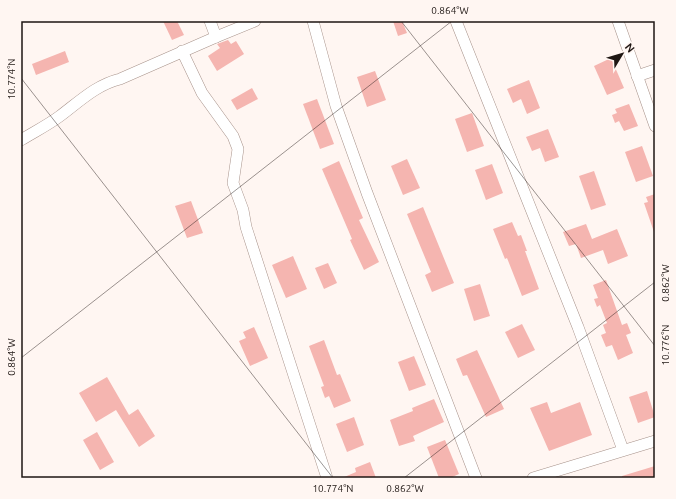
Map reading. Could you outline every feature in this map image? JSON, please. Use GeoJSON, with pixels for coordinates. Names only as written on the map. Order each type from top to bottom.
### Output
{"type":"FeatureCollection","features":[{"type":"Feature","properties":{"kind":"street"},"geometry":{"type":"LineString","coordinates":[[210,21],[216,37]]}},
{"type":"Feature","properties":{"kind":"street"},"geometry":{"type":"LineString","coordinates":[[21,140],[59,116],[94,90],[255,21]]}},
{"type":"Feature","properties":{"kind":"street"},"geometry":{"type":"LineString","coordinates":[[313,21],[336,106],[367,193],[476,478]]}},
{"type":"Feature","properties":{"kind":"street"},"geometry":{"type":"LineString","coordinates":[[456,21],[578,327],[623,450]]}},
{"type":"Feature","properties":{"kind":"street"},"geometry":{"type":"LineString","coordinates":[[618,21],[636,76],[655,126]]}},
{"type":"Feature","properties":{"kind":"street"},"geometry":{"type":"LineString","coordinates":[[182,51],[202,93],[233,136],[238,149],[233,183],[243,210],[246,227],[327,478]]}},
{"type":"Feature","properties":{"kind":"street"},"geometry":{"type":"LineString","coordinates":[[636,76],[655,70]]}},
{"type":"Feature","properties":{"kind":"street"},"geometry":{"type":"LineString","coordinates":[[533,478],[655,441]]}},
{"type":"Feature","properties":{"kind":"building"},"geometry":{"type":"Polygon","coordinates":[[[163,21],[177,21],[184,35],[172,40],[163,21]]]}},
{"type":"Feature","properties":{"kind":"building"},"geometry":{"type":"Polygon","coordinates":[[[393,21],[402,21],[407,33],[398,36],[393,21]]]}},
{"type":"Feature","properties":{"kind":"building"},"geometry":{"type":"Polygon","coordinates":[[[228,40],[231,44],[236,41],[244,54],[217,71],[208,56],[220,48],[217,44],[228,40]]]}},
{"type":"Feature","properties":{"kind":"building"},"geometry":{"type":"Polygon","coordinates":[[[65,51],[69,62],[36,75],[32,64],[65,51]]]}},
{"type":"Feature","properties":{"kind":"building"},"geometry":{"type":"Polygon","coordinates":[[[611,58],[624,88],[607,95],[594,66],[611,58]]]}},
{"type":"Feature","properties":{"kind":"building"},"geometry":{"type":"Polygon","coordinates":[[[375,71],[386,100],[367,107],[357,77],[375,71]]]}},
{"type":"Feature","properties":{"kind":"building"},"geometry":{"type":"Polygon","coordinates":[[[529,80],[540,108],[527,114],[521,99],[513,103],[507,89],[529,80]]]}},
{"type":"Feature","properties":{"kind":"building"},"geometry":{"type":"Polygon","coordinates":[[[252,88],[258,99],[237,110],[231,100],[252,88]]]}},
{"type":"Feature","properties":{"kind":"building"},"geometry":{"type":"Polygon","coordinates":[[[317,99],[334,144],[320,149],[303,104],[317,99]]]}},
{"type":"Feature","properties":{"kind":"building"},"geometry":{"type":"Polygon","coordinates":[[[629,104],[638,126],[624,131],[619,121],[615,123],[612,115],[617,113],[615,109],[629,104]]]}},
{"type":"Feature","properties":{"kind":"building"},"geometry":{"type":"Polygon","coordinates":[[[472,113],[484,146],[467,152],[455,119],[472,113]]]}},
{"type":"Feature","properties":{"kind":"building"},"geometry":{"type":"Polygon","coordinates":[[[548,129],[559,157],[545,162],[540,148],[532,151],[526,137],[548,129]]]}},
{"type":"Feature","properties":{"kind":"building"},"geometry":{"type":"Polygon","coordinates":[[[642,146],[653,176],[636,182],[625,152],[642,146]]]}},
{"type":"Feature","properties":{"kind":"building"},"geometry":{"type":"Polygon","coordinates":[[[407,159],[420,188],[403,195],[391,166],[407,159]]]}},
{"type":"Feature","properties":{"kind":"building"},"geometry":{"type":"Polygon","coordinates":[[[339,161],[363,218],[359,220],[379,262],[364,270],[350,240],[352,239],[322,169],[339,161]]]}},
{"type":"Feature","properties":{"kind":"building"},"geometry":{"type":"Polygon","coordinates":[[[492,164],[503,193],[486,200],[475,170],[492,164]]]}},
{"type":"Feature","properties":{"kind":"building"},"geometry":{"type":"Polygon","coordinates":[[[594,171],[606,205],[591,210],[579,176],[594,171]]]}},
{"type":"Feature","properties":{"kind":"building"},"geometry":{"type":"Polygon","coordinates":[[[655,194],[654,232],[644,203],[648,202],[646,197],[655,194]]]}},
{"type":"Feature","properties":{"kind":"building"},"geometry":{"type":"Polygon","coordinates":[[[191,201],[203,233],[187,238],[175,206],[191,201]]]}},
{"type":"Feature","properties":{"kind":"building"},"geometry":{"type":"Polygon","coordinates":[[[423,207],[454,283],[432,292],[425,275],[431,272],[407,214],[423,207]]]}},
{"type":"Feature","properties":{"kind":"building"},"geometry":{"type":"Polygon","coordinates":[[[512,222],[518,236],[521,235],[527,251],[525,251],[539,289],[522,296],[507,258],[505,259],[493,229],[512,222]]]}},
{"type":"Feature","properties":{"kind":"building"},"geometry":{"type":"Polygon","coordinates":[[[586,224],[592,239],[617,229],[628,256],[608,264],[603,250],[581,258],[576,244],[569,246],[563,232],[586,224]]]}},
{"type":"Feature","properties":{"kind":"building"},"geometry":{"type":"Polygon","coordinates":[[[293,256],[307,289],[286,298],[272,265],[293,256]]]}},
{"type":"Feature","properties":{"kind":"building"},"geometry":{"type":"Polygon","coordinates":[[[328,263],[337,283],[324,289],[315,268],[328,263]]]}},
{"type":"Feature","properties":{"kind":"building"},"geometry":{"type":"Polygon","coordinates":[[[606,280],[622,325],[627,323],[631,333],[626,335],[633,353],[618,360],[612,345],[606,347],[601,335],[606,333],[603,325],[607,323],[600,305],[597,307],[594,299],[598,298],[593,285],[606,280]]]}},
{"type":"Feature","properties":{"kind":"building"},"geometry":{"type":"Polygon","coordinates":[[[480,284],[490,316],[474,321],[464,289],[480,284]]]}},
{"type":"Feature","properties":{"kind":"building"},"geometry":{"type":"Polygon","coordinates":[[[522,324],[535,350],[518,358],[505,332],[522,324]]]}},
{"type":"Feature","properties":{"kind":"building"},"geometry":{"type":"Polygon","coordinates":[[[254,327],[268,358],[250,366],[239,341],[246,338],[243,332],[254,327]]]}},
{"type":"Feature","properties":{"kind":"building"},"geometry":{"type":"Polygon","coordinates":[[[324,340],[337,375],[340,374],[351,401],[334,408],[329,396],[325,398],[321,387],[324,386],[309,346],[324,340]]]}},
{"type":"Feature","properties":{"kind":"building"},"geometry":{"type":"Polygon","coordinates":[[[477,350],[504,409],[486,417],[467,375],[463,376],[456,359],[477,350]]]}},
{"type":"Feature","properties":{"kind":"building"},"geometry":{"type":"Polygon","coordinates":[[[414,356],[426,385],[409,391],[398,362],[414,356]]]}},
{"type":"Feature","properties":{"kind":"building"},"geometry":{"type":"Polygon","coordinates":[[[107,377],[129,415],[138,409],[155,436],[139,447],[116,410],[96,422],[79,393],[107,377]]]}},
{"type":"Feature","properties":{"kind":"building"},"geometry":{"type":"Polygon","coordinates":[[[647,391],[655,417],[638,423],[629,397],[647,391]]]}},
{"type":"Feature","properties":{"kind":"building"},"geometry":{"type":"Polygon","coordinates":[[[434,399],[444,422],[413,436],[415,441],[399,446],[390,420],[413,411],[412,408],[434,399]]]}},
{"type":"Feature","properties":{"kind":"building"},"geometry":{"type":"Polygon","coordinates":[[[547,402],[551,413],[580,402],[592,435],[549,451],[530,408],[547,402]]]}},
{"type":"Feature","properties":{"kind":"building"},"geometry":{"type":"Polygon","coordinates":[[[354,417],[364,445],[347,452],[336,424],[354,417]]]}},
{"type":"Feature","properties":{"kind":"building"},"geometry":{"type":"Polygon","coordinates":[[[97,432],[114,462],[100,470],[83,440],[97,432]]]}},
{"type":"Feature","properties":{"kind":"building"},"geometry":{"type":"Polygon","coordinates":[[[445,440],[459,474],[450,478],[439,478],[427,447],[445,440]]]}},
{"type":"Feature","properties":{"kind":"building"},"geometry":{"type":"Polygon","coordinates":[[[370,462],[376,478],[342,478],[356,472],[355,468],[370,462]]]}},
{"type":"Feature","properties":{"kind":"building"},"geometry":{"type":"Polygon","coordinates":[[[655,466],[655,478],[622,478],[622,476],[655,466]]]}}]}
